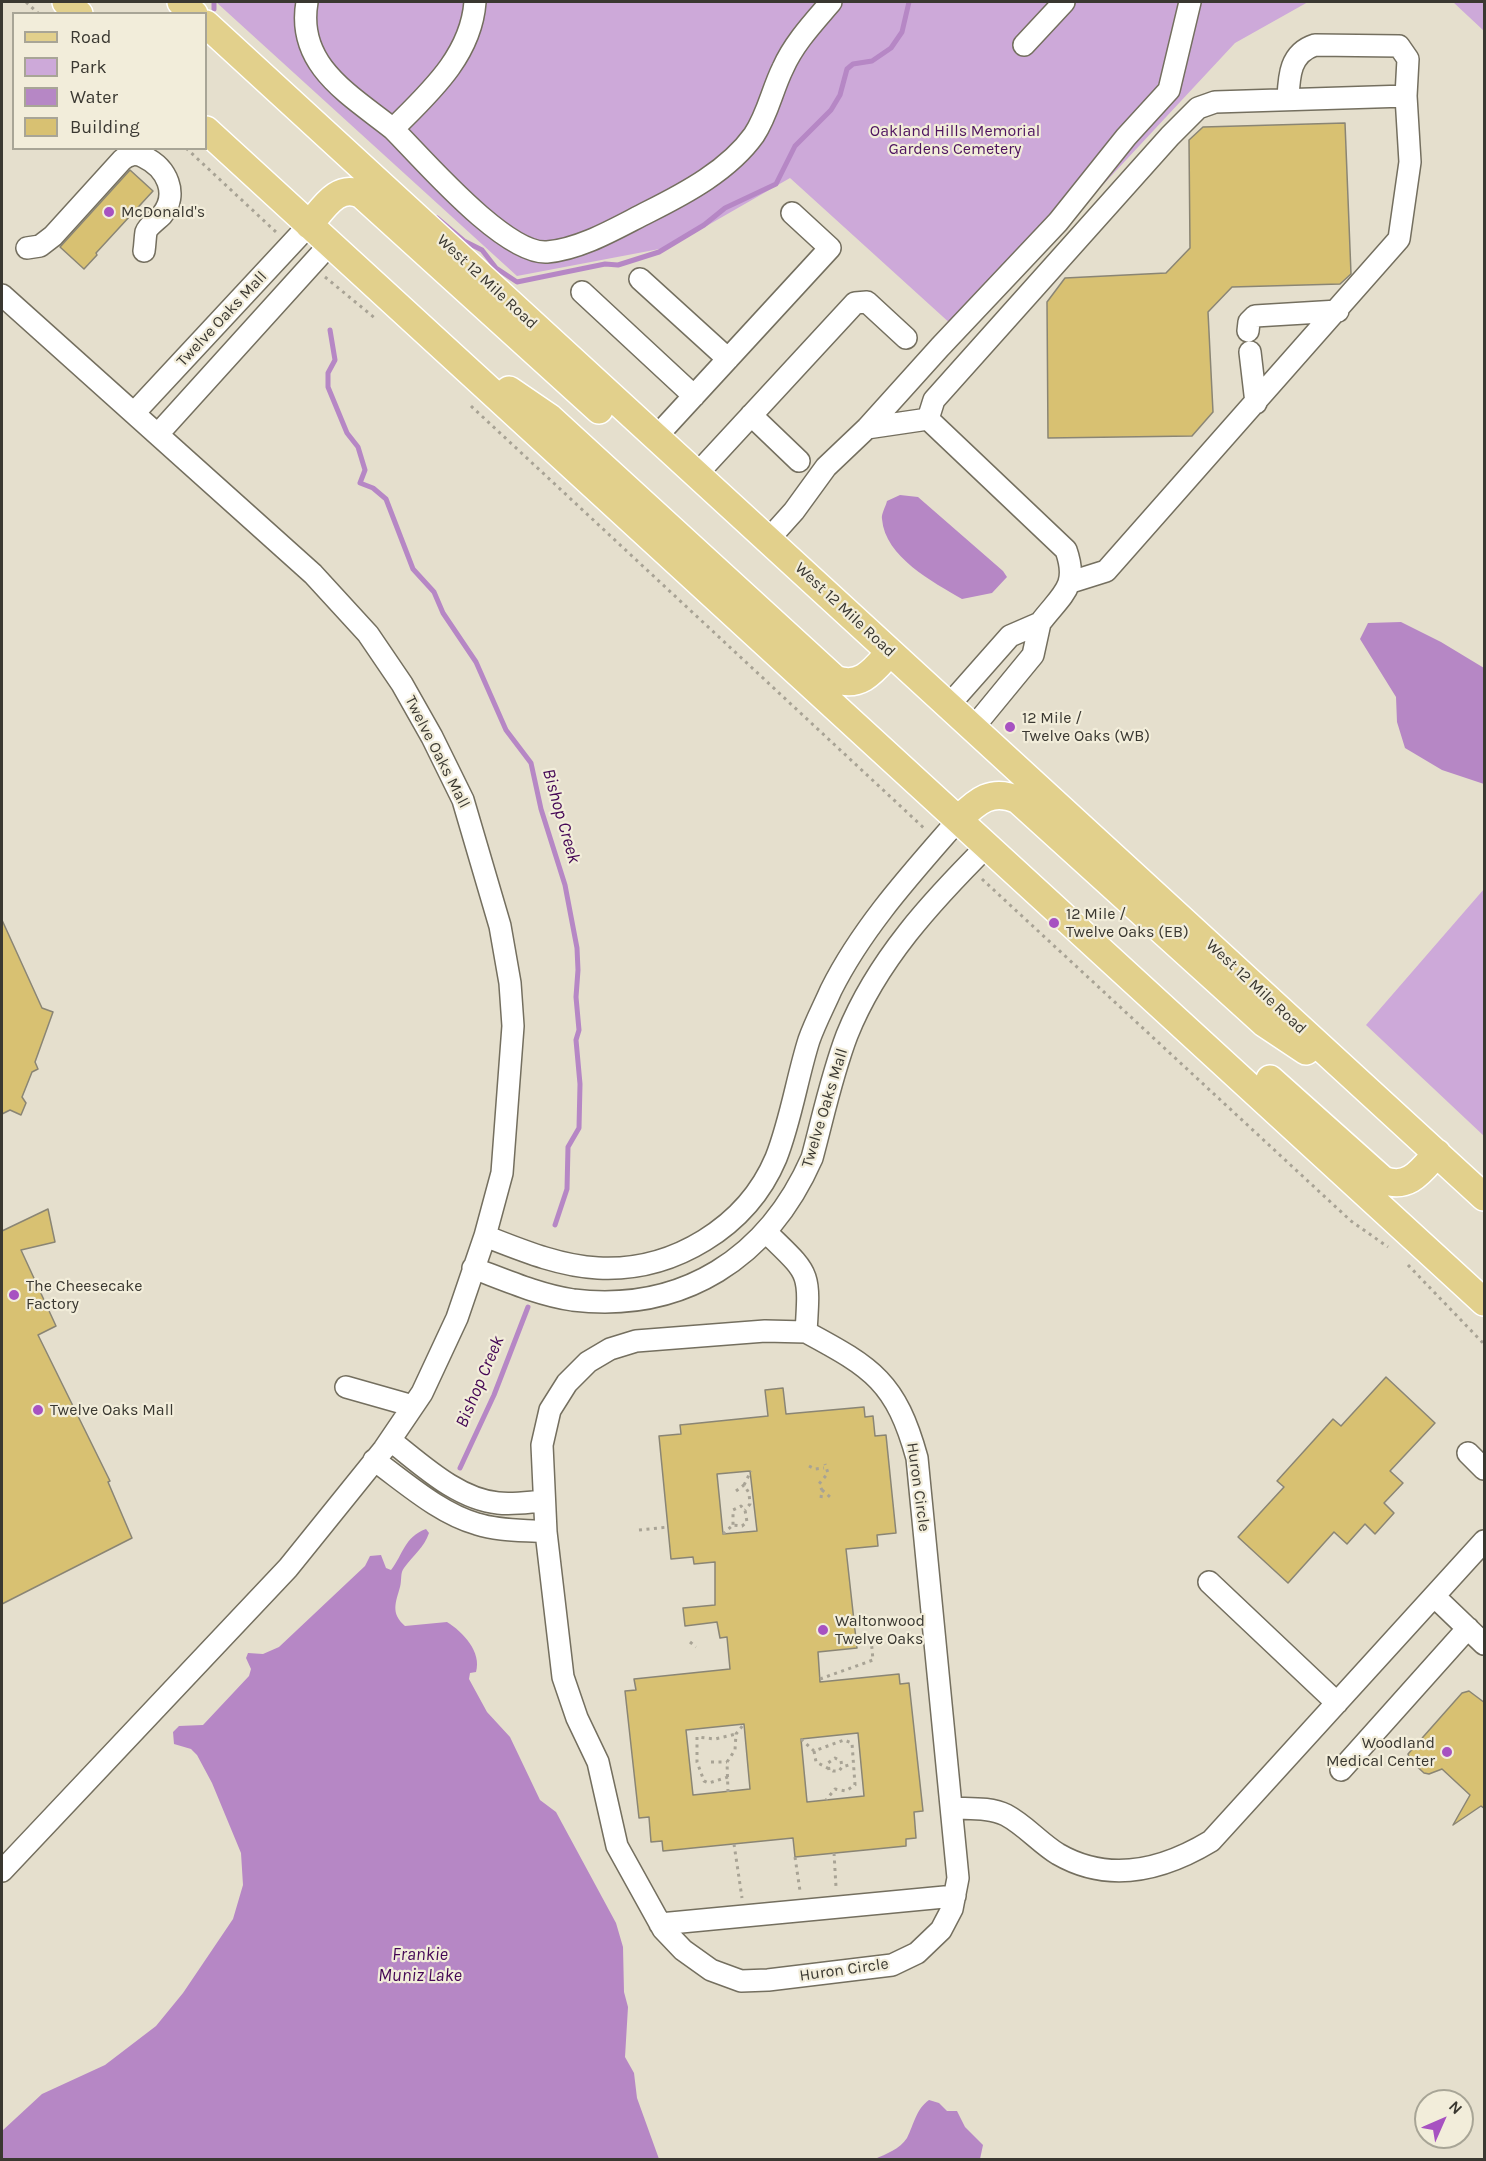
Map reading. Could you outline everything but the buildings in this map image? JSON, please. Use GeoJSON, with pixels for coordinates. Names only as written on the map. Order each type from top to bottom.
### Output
{"type":"FeatureCollection","features":[{"type":"Feature","properties":{"kind":"main road"},"geometry":{"type":"LineString","coordinates":[[66,2],[78,12]]}},
{"type":"Feature","properties":{"kind":"main road"},"geometry":{"type":"LineString","coordinates":[[181,2],[193,12]]}},
{"type":"Feature","properties":{"kind":"main road","name":"West 12 Mile Road"},"geometry":{"type":"LineString","coordinates":[[207,25],[1485,1197]]}},
{"type":"Feature","properties":{"kind":"main road"},"geometry":{"type":"LineString","coordinates":[[207,131],[988,844],[1485,1302]]}},
{"type":"Feature","properties":{"kind":"main road"},"geometry":{"type":"LineString","coordinates":[[309,225],[340,192],[351,191],[362,195],[720,520],[765,537]]}},
{"type":"Feature","properties":{"kind":"main road"},"geometry":{"type":"LineString","coordinates":[[426,333],[550,418],[835,679],[851,683],[860,681],[868,677],[890,652]]}},
{"type":"Feature","properties":{"kind":"main road"},"geometry":{"type":"LineString","coordinates":[[959,819],[974,804],[991,795],[1000,794],[1018,800],[1264,1023],[1370,1092]]}},
{"type":"Feature","properties":{"kind":"main road"},"geometry":{"type":"LineString","coordinates":[[1089,937],[1152,971],[1383,1180],[1391,1183],[1408,1181],[1437,1153]]}},
{"type":"Feature","properties":{"kind":"street"},"geometry":{"type":"LineString","coordinates":[[308,2],[304,18],[308,42],[321,67],[344,90],[393,129],[491,226],[513,242],[546,252],[609,232],[668,202],[727,165],[742,151],[767,111],[784,65],[797,43],[831,2]]}},
{"type":"Feature","properties":{"kind":"street"},"geometry":{"type":"LineString","coordinates":[[393,129],[450,68],[465,43],[475,2]]}},
{"type":"Feature","properties":{"kind":"street"},"geometry":{"type":"LineString","coordinates":[[1024,45],[1064,2]]}},
{"type":"Feature","properties":{"kind":"street"},"geometry":{"type":"LineString","coordinates":[[765,537],[794,511],[826,467],[867,428],[1058,222],[1126,136],[1169,90],[1190,2]]}},
{"type":"Feature","properties":{"kind":"street"},"geometry":{"type":"LineString","coordinates":[[1071,582],[1106,571],[1399,239],[1410,162],[1406,96],[1408,59],[1398,46],[1315,45],[1306,48],[1294,61],[1290,73],[1288,98]]}},
{"type":"Feature","properties":{"kind":"street"},"geometry":{"type":"LineString","coordinates":[[928,419],[934,400],[1155,152],[1198,108],[1215,102],[1406,96]]}},
{"type":"Feature","properties":{"kind":"street"},"geometry":{"type":"LineString","coordinates":[[27,248],[40,246],[53,236],[127,155],[135,154],[143,156],[158,168],[168,180],[171,189],[168,206],[147,231],[144,251]]}},
{"type":"Feature","properties":{"kind":"street"},"geometry":{"type":"LineString","coordinates":[[656,437],[830,248],[792,213]]}},
{"type":"Feature","properties":{"kind":"street","name":"Twelve Oaks Mall"},"geometry":{"type":"LineString","coordinates":[[134,413],[309,225]]}},
{"type":"Feature","properties":{"kind":"street","name":"Twelve Oaks Mall"},"geometry":{"type":"LineString","coordinates":[[158,434],[330,244]]}},
{"type":"Feature","properties":{"kind":"street"},"geometry":{"type":"LineString","coordinates":[[640,279],[728,359]]}},
{"type":"Feature","properties":{"kind":"street"},"geometry":{"type":"LineString","coordinates":[[582,292],[694,396]]}},
{"type":"Feature","properties":{"kind":"street","name":"Twelve Oaks Mall"},"geometry":{"type":"LineString","coordinates":[[2,295],[313,574],[368,634],[402,684],[432,737],[463,800],[500,926],[510,983],[513,1026],[506,1150],[485,1236],[457,1318],[422,1394],[390,1440],[288,1568],[2,1871]]}},
{"type":"Feature","properties":{"kind":"street"},"geometry":{"type":"LineString","coordinates":[[697,474],[855,303],[867,302],[906,338]]}},
{"type":"Feature","properties":{"kind":"street"},"geometry":{"type":"LineString","coordinates":[[1248,331],[1249,322],[1255,316],[1338,310]]}},
{"type":"Feature","properties":{"kind":"street"},"geometry":{"type":"LineString","coordinates":[[1251,352],[1256,403]]}},
{"type":"Feature","properties":{"kind":"street"},"geometry":{"type":"LineString","coordinates":[[751,415],[799,462]]}},
{"type":"Feature","properties":{"kind":"street"},"geometry":{"type":"LineString","coordinates":[[867,428],[928,419]]}},
{"type":"Feature","properties":{"kind":"street"},"geometry":{"type":"LineString","coordinates":[[928,419],[1066,550],[1073,568],[1071,582],[1040,623],[1033,655],[973,728]]}},
{"type":"Feature","properties":{"kind":"street"},"geometry":{"type":"LineString","coordinates":[[949,705],[1010,636],[1040,623]]}},
{"type":"Feature","properties":{"kind":"street","name":"Twelve Oaks Mall"},"geometry":{"type":"LineString","coordinates":[[485,1236],[571,1265],[616,1268],[653,1263],[673,1256],[709,1238],[725,1226],[741,1211],[770,1170],[782,1141],[810,1038],[844,965],[867,930],[959,819]]}},
{"type":"Feature","properties":{"kind":"street","name":"Twelve Oaks Mall"},"geometry":{"type":"LineString","coordinates":[[473,1268],[570,1299],[625,1302],[662,1296],[702,1280],[751,1248],[767,1233],[798,1189],[812,1158],[840,1056],[866,995],[891,953],[966,866],[988,844]]}},
{"type":"Feature","properties":{"kind":"street"},"geometry":{"type":"LineString","coordinates":[[767,1233],[804,1270],[808,1282],[806,1332]]}},
{"type":"Feature","properties":{"kind":"street","name":"Huron Circle"},"geometry":{"type":"LineString","coordinates":[[765,1331],[806,1332],[860,1362],[887,1386],[908,1426],[917,1458],[958,1868],[952,1909],[941,1930],[917,1953],[892,1965],[768,1980],[741,1981],[711,1970],[683,1950],[660,1924],[617,1846],[598,1762],[577,1718],[563,1677],[546,1532],[542,1445],[550,1410],[567,1383],[588,1362],[610,1349],[636,1341],[765,1331]]}},
{"type":"Feature","properties":{"kind":"street"},"geometry":{"type":"LineString","coordinates":[[346,1387],[413,1406]]}},
{"type":"Feature","properties":{"kind":"street"},"geometry":{"type":"LineString","coordinates":[[390,1440],[455,1488],[477,1498],[496,1503],[544,1501]]}},
{"type":"Feature","properties":{"kind":"street"},"geometry":{"type":"LineString","coordinates":[[1468,1453],[1485,1469]]}},
{"type":"Feature","properties":{"kind":"street"},"geometry":{"type":"LineString","coordinates":[[374,1460],[444,1509],[476,1524],[502,1529],[546,1532]]}},
{"type":"Feature","properties":{"kind":"street"},"geometry":{"type":"LineString","coordinates":[[952,1808],[990,1810],[1007,1816],[1060,1855],[1090,1867],[1116,1871],[1152,1868],[1183,1858],[1211,1841],[1485,1541]]}},
{"type":"Feature","properties":{"kind":"street"},"geometry":{"type":"LineString","coordinates":[[1209,1582],[1336,1703]]}},
{"type":"Feature","properties":{"kind":"street"},"geometry":{"type":"LineString","coordinates":[[1434,1596],[1485,1644]]}},
{"type":"Feature","properties":{"kind":"street"},"geometry":{"type":"LineString","coordinates":[[1341,1770],[1468,1628]]}},
{"type":"Feature","properties":{"kind":"street"},"geometry":{"type":"LineString","coordinates":[[660,1924],[955,1896]]}},
{"type":"Feature","properties":{"kind":"path"},"geometry":{"type":"LineString","coordinates":[[188,150],[290,245]]}},
{"type":"Feature","properties":{"kind":"path"},"geometry":{"type":"LineString","coordinates":[[311,265],[381,323]]}},
{"type":"Feature","properties":{"kind":"path"},"geometry":{"type":"LineString","coordinates":[[469,404],[939,841]]}},
{"type":"Feature","properties":{"kind":"path"},"geometry":{"type":"LineString","coordinates":[[966,866],[1351,1221],[1396,1252]]}},
{"type":"Feature","properties":{"kind":"path"},"geometry":{"type":"LineString","coordinates":[[1402,1259],[1485,1344]]}},
{"type":"Feature","properties":{"kind":"path"},"geometry":{"type":"LineString","coordinates":[[809,1466],[815,1469],[825,1466],[828,1473],[819,1484],[830,1497]]}},
{"type":"Feature","properties":{"kind":"path"},"geometry":{"type":"LineString","coordinates":[[736,1491],[744,1485],[750,1471]]}},
{"type":"Feature","properties":{"kind":"path"},"geometry":{"type":"LineString","coordinates":[[744,1485],[749,1493],[750,1504],[745,1510]]}},
{"type":"Feature","properties":{"kind":"path"},"geometry":{"type":"LineString","coordinates":[[821,1498],[822,1490]]}},
{"type":"Feature","properties":{"kind":"path"},"geometry":{"type":"LineString","coordinates":[[723,1534],[733,1525],[733,1510],[741,1506],[745,1510],[747,1522],[742,1526],[733,1525]]}},
{"type":"Feature","properties":{"kind":"path"},"geometry":{"type":"LineString","coordinates":[[639,1530],[668,1527]]}},
{"type":"Feature","properties":{"kind":"path"},"geometry":{"type":"LineString","coordinates":[[820,1679],[873,1660],[871,1638]]}},
{"type":"Feature","properties":{"kind":"path"},"geometry":{"type":"LineString","coordinates":[[690,1642],[696,1647]]}},
{"type":"Feature","properties":{"kind":"path"},"geometry":{"type":"LineString","coordinates":[[728,1791],[727,1762],[735,1750],[736,1734],[744,1724]]}},
{"type":"Feature","properties":{"kind":"path"},"geometry":{"type":"LineString","coordinates":[[728,1777],[710,1783],[704,1781],[697,1762],[697,1737],[715,1738],[736,1734]]}},
{"type":"Feature","properties":{"kind":"path"},"geometry":{"type":"LineString","coordinates":[[801,1739],[814,1751],[816,1762],[829,1770],[839,1771],[842,1767],[852,1764]]}},
{"type":"Feature","properties":{"kind":"path"},"geometry":{"type":"LineString","coordinates":[[814,1751],[849,1741],[854,1749],[852,1764],[855,1785],[846,1791],[835,1789],[826,1800]]}},
{"type":"Feature","properties":{"kind":"path"},"geometry":{"type":"LineString","coordinates":[[829,1770],[828,1763],[835,1758],[841,1761],[842,1767]]}},
{"type":"Feature","properties":{"kind":"path"},"geometry":{"type":"LineString","coordinates":[[711,1762],[727,1762]]}},
{"type":"Feature","properties":{"kind":"path"},"geometry":{"type":"LineString","coordinates":[[734,1844],[744,1916]]}},
{"type":"Feature","properties":{"kind":"path"},"geometry":{"type":"LineString","coordinates":[[834,1853],[836,1907]]}},
{"type":"Feature","properties":{"kind":"path"},"geometry":{"type":"LineString","coordinates":[[795,1857],[802,1910]]}},
{"type":"Feature","properties":{"kind":"green space","name":"Oakland Hills Memorial Gardens Cemetery"},"geometry":{"type":"Polygon","coordinates":[[[216,2],[1308,2],[1235,43],[963,335],[790,178],[670,247],[517,276],[216,2]]]}},
{"type":"Feature","properties":{"kind":"green space"},"geometry":{"type":"Polygon","coordinates":[[[1453,2],[1484,2],[1484,31],[1453,2]]]}},
{"type":"Feature","properties":{"kind":"green space"},"geometry":{"type":"Polygon","coordinates":[[[1484,889],[1484,1136],[1366,1025],[1484,889]]]}},
{"type":"Feature","properties":{"kind":"water"},"geometry":{"type":"Polygon","coordinates":[[[900,495],[918,497],[1007,577],[992,593],[962,599],[912,567],[892,545],[885,533],[882,519],[887,501],[900,495]]]}},
{"type":"Feature","properties":{"kind":"water"},"geometry":{"type":"Polygon","coordinates":[[[1401,622],[1441,642],[1484,668],[1484,784],[1442,770],[1405,748],[1397,722],[1396,697],[1360,639],[1368,623],[1401,622]]]}},
{"type":"Feature","properties":{"kind":"water","name":"Frankie Muniz Lake"},"geometry":{"type":"Polygon","coordinates":[[[426,1529],[429,1533],[424,1543],[402,1572],[396,1603],[397,1617],[405,1626],[447,1622],[470,1643],[477,1665],[476,1672],[470,1673],[469,1679],[487,1712],[510,1737],[540,1800],[556,1812],[616,1923],[623,1947],[624,1992],[628,2007],[625,2057],[634,2073],[637,2098],[659,2159],[2,2159],[2,2131],[42,2094],[105,2065],[156,2026],[183,1993],[233,1919],[243,1885],[241,1853],[212,1783],[197,1755],[191,1749],[174,1744],[173,1732],[179,1726],[203,1725],[249,1676],[251,1669],[246,1658],[248,1653],[263,1654],[279,1647],[365,1566],[370,1556],[381,1555],[386,1568],[391,1570],[408,1542],[426,1529]]]}},
{"type":"Feature","properties":{"kind":"water"},"geometry":{"type":"Polygon","coordinates":[[[929,2100],[939,2103],[947,2111],[957,2111],[965,2127],[983,2145],[980,2159],[875,2159],[893,2151],[904,2142],[918,2112],[929,2100]]]}},
{"type":"Feature","properties":{"kind":"waterway","name":"Bishop Creek"},"geometry":{"type":"LineString","coordinates":[[214,2],[214,9]]}},
{"type":"Feature","properties":{"kind":"waterway"},"geometry":{"type":"LineString","coordinates":[[437,218],[464,241],[482,250],[496,268],[517,282],[605,264],[618,265],[659,252],[704,225],[725,208],[776,184],[795,146],[831,110],[840,95],[847,69],[853,64],[872,61],[891,48],[902,32],[909,2]]}},
{"type":"Feature","properties":{"kind":"waterway","name":"Bishop Creek"},"geometry":{"type":"LineString","coordinates":[[330,330],[335,360],[328,373],[328,387],[347,433],[358,447],[365,470],[360,483],[373,488],[386,499],[413,569],[434,592],[443,613],[476,662],[506,730],[531,763],[541,809],[565,885],[577,948],[576,997],[579,1030],[576,1040],[580,1084],[579,1128],[568,1147],[567,1189],[555,1225]]}},
{"type":"Feature","properties":{"kind":"waterway","name":"Bishop Creek"},"geometry":{"type":"LineString","coordinates":[[460,1468],[494,1395],[528,1307]]}},
{"type":"Feature","properties":{"kind":"place","name":"McDonald's"},"geometry":{"type":"Point","coordinates":[109,212]}},
{"type":"Feature","properties":{"kind":"place","name":"12 Mile / Twelve Oaks (WB)"},"geometry":{"type":"Point","coordinates":[1010,727]}},
{"type":"Feature","properties":{"kind":"place","name":"12 Mile / Twelve Oaks (EB)"},"geometry":{"type":"Point","coordinates":[1054,923]}},
{"type":"Feature","properties":{"kind":"place","name":"The Cheesecake Factory"},"geometry":{"type":"Point","coordinates":[14,1295]}},
{"type":"Feature","properties":{"kind":"place","name":"Twelve Oaks Mall"},"geometry":{"type":"Point","coordinates":[38,1410]}},
{"type":"Feature","properties":{"kind":"place","name":"Waltonwood Twelve Oaks"},"geometry":{"type":"Point","coordinates":[823,1630]}},
{"type":"Feature","properties":{"kind":"place","name":"Woodland Medical Center"},"geometry":{"type":"Point","coordinates":[1447,1752]}}]}
